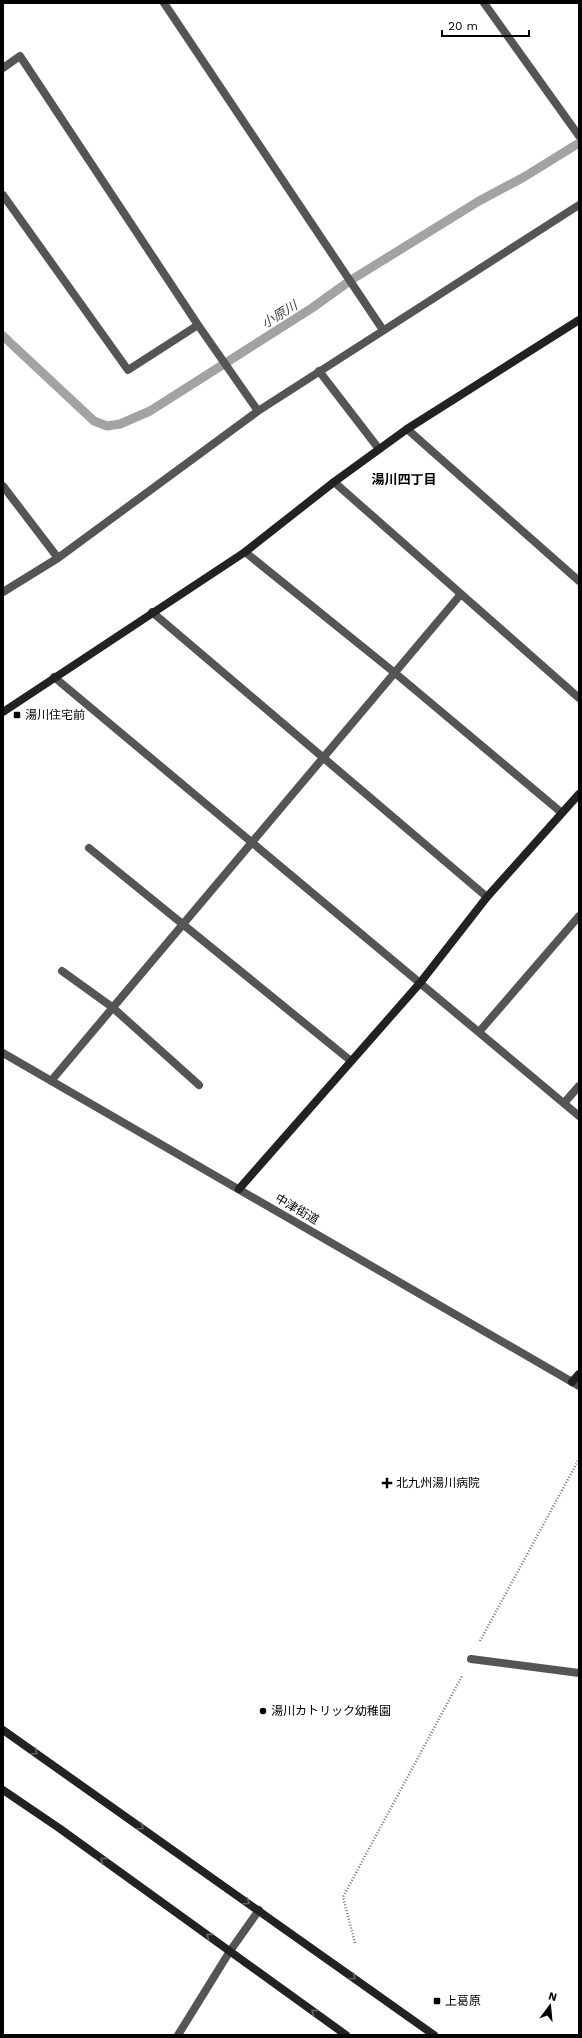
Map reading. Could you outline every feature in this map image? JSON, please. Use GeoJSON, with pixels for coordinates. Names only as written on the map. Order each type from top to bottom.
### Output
{"type":"FeatureCollection","features":[{"type":"Feature","properties":{"kind":"street"},"geometry":{"type":"LineString","coordinates":[[164,3],[383,330]]}},
{"type":"Feature","properties":{"kind":"street"},"geometry":{"type":"LineString","coordinates":[[484,3],[579,136]]}},
{"type":"Feature","properties":{"kind":"street"},"geometry":{"type":"LineString","coordinates":[[3,68],[20,56],[198,325],[258,411]]}},
{"type":"Feature","properties":{"kind":"street"},"geometry":{"type":"LineString","coordinates":[[3,195],[128,370],[198,325]]}},
{"type":"Feature","properties":{"kind":"street"},"geometry":{"type":"LineString","coordinates":[[3,592],[58,558],[258,411],[579,205]]}},
{"type":"Feature","properties":{"kind":"street"},"geometry":{"type":"LineString","coordinates":[[3,712],[244,552],[334,482],[407,429],[579,320]]}},
{"type":"Feature","properties":{"kind":"street"},"geometry":{"type":"LineString","coordinates":[[319,371],[380,449]]}},
{"type":"Feature","properties":{"kind":"street"},"geometry":{"type":"LineString","coordinates":[[407,429],[579,581]]}},
{"type":"Feature","properties":{"kind":"street"},"geometry":{"type":"LineString","coordinates":[[334,482],[579,698]]}},
{"type":"Feature","properties":{"kind":"street"},"geometry":{"type":"LineString","coordinates":[[3,486],[58,558]]}},
{"type":"Feature","properties":{"kind":"street"},"geometry":{"type":"LineString","coordinates":[[244,552],[395,673],[562,813]]}},
{"type":"Feature","properties":{"kind":"street"},"geometry":{"type":"LineString","coordinates":[[51,1081],[461,594]]}},
{"type":"Feature","properties":{"kind":"street"},"geometry":{"type":"LineString","coordinates":[[152,612],[487,897]]}},
{"type":"Feature","properties":{"kind":"street"},"geometry":{"type":"LineString","coordinates":[[54,677],[579,1116]]}},
{"type":"Feature","properties":{"kind":"street"},"geometry":{"type":"LineString","coordinates":[[239,1189],[420,983],[487,897],[579,794]]}},
{"type":"Feature","properties":{"kind":"street"},"geometry":{"type":"LineString","coordinates":[[89,848],[351,1061]]}},
{"type":"Feature","properties":{"kind":"street"},"geometry":{"type":"LineString","coordinates":[[479,1032],[579,916]]}},
{"type":"Feature","properties":{"kind":"street"},"geometry":{"type":"LineString","coordinates":[[62,971],[112,1007],[199,1086]]}},
{"type":"Feature","properties":{"kind":"street","name":"中津街道"},"geometry":{"type":"LineString","coordinates":[[3,1053],[575,1384]]}},
{"type":"Feature","properties":{"kind":"street"},"geometry":{"type":"LineString","coordinates":[[564,1103],[579,1086]]}},
{"type":"Feature","properties":{"kind":"street"},"geometry":{"type":"LineString","coordinates":[[575,1384],[579,1374]]}},
{"type":"Feature","properties":{"kind":"street"},"geometry":{"type":"LineString","coordinates":[[471,1659],[579,1673]]}},
{"type":"Feature","properties":{"kind":"street"},"geometry":{"type":"LineString","coordinates":[[3,1730],[434,2035]]}},
{"type":"Feature","properties":{"kind":"street"},"geometry":{"type":"LineString","coordinates":[[3,1790],[59,1828],[346,2035]]}},
{"type":"Feature","properties":{"kind":"street"},"geometry":{"type":"LineString","coordinates":[[178,2035],[230,1951],[259,1910]]}},
{"type":"Feature","properties":{"kind":"path"},"geometry":{"type":"LineString","coordinates":[[355,1943],[343,1897],[579,1459]]}},
{"type":"Feature","properties":{"kind":"waterway","name":"小原川"},"geometry":{"type":"LineString","coordinates":[[3,336],[94,421],[107,426],[120,424],[150,411],[312,308],[351,280],[479,201],[524,177],[579,143]]}},
{"type":"Feature","properties":{"kind":"place","name":"湯川住宅前"},"geometry":{"type":"Point","coordinates":[17,715]}},
{"type":"Feature","properties":{"kind":"place","name":"北九州湯川病院"},"geometry":{"type":"Point","coordinates":[387,1483]}},
{"type":"Feature","properties":{"kind":"place","name":"湯川カトリック幼稚園"},"geometry":{"type":"Point","coordinates":[263,1711]}},
{"type":"Feature","properties":{"kind":"place","name":"上葛原"},"geometry":{"type":"Point","coordinates":[437,2001]}},
{"type":"Feature","properties":{"kind":"district","name":"湯川四丁目"},"geometry":{"type":"Point","coordinates":[404,479]}}]}
